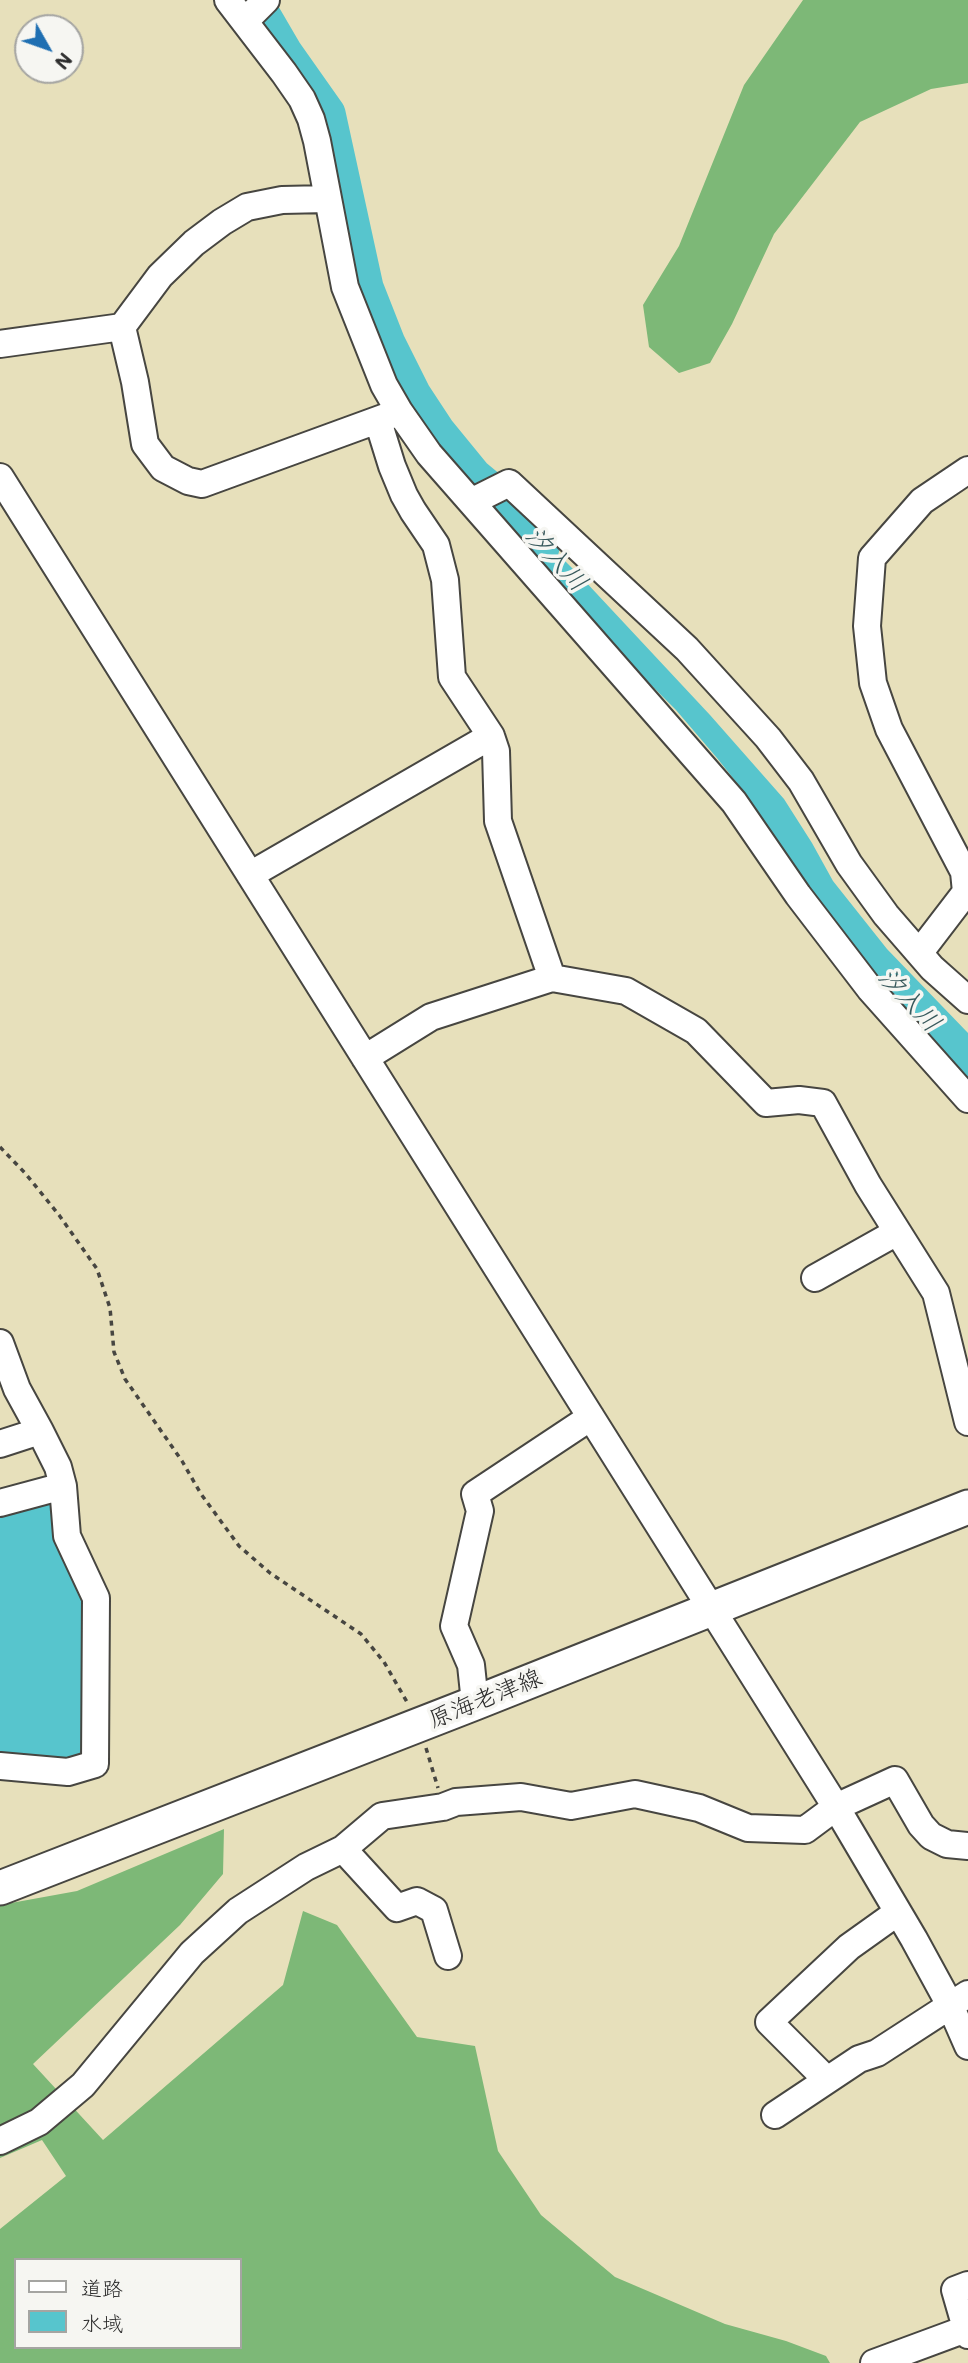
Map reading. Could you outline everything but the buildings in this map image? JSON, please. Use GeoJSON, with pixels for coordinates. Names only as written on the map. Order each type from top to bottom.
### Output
{"type":"FeatureCollection","features":[{"type":"Feature","properties":{"kind":"main road","name":"原海老津線"},"geometry":{"type":"LineString","coordinates":[[0,1888],[968,1507]]}},
{"type":"Feature","properties":{"kind":"street"},"geometry":{"type":"LineString","coordinates":[[228,0],[302,99],[311,119],[345,287],[384,385],[392,466],[404,495],[436,545],[445,580],[452,677],[491,736],[496,751],[498,821],[552,978]]}},
{"type":"Feature","properties":{"kind":"street"},"geometry":{"type":"LineString","coordinates":[[245,21],[266,0]]}},
{"type":"Feature","properties":{"kind":"street"},"geometry":{"type":"LineString","coordinates":[[0,345],[122,327],[160,276],[194,243],[222,222],[247,207],[282,200],[327,199]]}},
{"type":"Feature","properties":{"kind":"street"},"geometry":{"type":"LineString","coordinates":[[122,327],[145,444],[163,468],[188,481],[202,484],[388,416]]}},
{"type":"Feature","properties":{"kind":"street"},"geometry":{"type":"LineString","coordinates":[[388,416],[429,454],[734,802],[798,895],[870,989],[968,1099]]}},
{"type":"Feature","properties":{"kind":"street"},"geometry":{"type":"LineString","coordinates":[[919,952],[966,892],[964,872],[889,729],[873,683],[867,626],[872,558],[922,501],[968,470]]}},
{"type":"Feature","properties":{"kind":"street"},"geometry":{"type":"LineString","coordinates":[[0,477],[836,1807],[898,1912],[959,1999],[968,2046]]}},
{"type":"Feature","properties":{"kind":"street"},"geometry":{"type":"LineString","coordinates":[[471,502],[509,483],[687,649],[768,738],[801,781],[849,863],[886,915],[932,968],[968,1000]]}},
{"type":"Feature","properties":{"kind":"street"},"geometry":{"type":"LineString","coordinates":[[250,875],[491,736]]}},
{"type":"Feature","properties":{"kind":"street"},"geometry":{"type":"LineString","coordinates":[[365,1058],[431,1017],[552,978],[626,990],[696,1031],[766,1103],[799,1100],[823,1103],[868,1185],[936,1293],[968,1422]]}},
{"type":"Feature","properties":{"kind":"street"},"geometry":{"type":"LineString","coordinates":[[816,1278],[897,1232]]}},
{"type":"Feature","properties":{"kind":"street"},"geometry":{"type":"LineString","coordinates":[[0,1343],[17,1389],[58,1467],[63,1486],[67,1536],[96,1598],[95,1764],[68,1772],[0,1766]]}},
{"type":"Feature","properties":{"kind":"street"},"geometry":{"type":"LineString","coordinates":[[475,1703],[471,1664],[454,1626],[480,1511],[475,1494],[591,1417]]}},
{"type":"Feature","properties":{"kind":"street"},"geometry":{"type":"LineString","coordinates":[[0,1444],[40,1431]]}},
{"type":"Feature","properties":{"kind":"street"},"geometry":{"type":"LineString","coordinates":[[0,1503],[63,1486]]}},
{"type":"Feature","properties":{"kind":"street"},"geometry":{"type":"LineString","coordinates":[[0,2141],[39,2122],[83,2085],[192,1953],[238,1911],[306,1867],[343,1849],[382,1816],[443,1807],[456,1802],[521,1797],[571,1806],[635,1794],[699,1808],[748,1828],[805,1830],[836,1807],[895,1780],[920,1825],[931,1836],[947,1844],[968,1846]]}},
{"type":"Feature","properties":{"kind":"street"},"geometry":{"type":"LineString","coordinates":[[343,1849],[397,1908],[417,1901],[434,1910],[448,1956]]}},
{"type":"Feature","properties":{"kind":"street"},"geometry":{"type":"LineString","coordinates":[[827,2080],[769,2022],[849,1947],[898,1912]]}},
{"type":"Feature","properties":{"kind":"street"},"geometry":{"type":"LineString","coordinates":[[775,2115],[859,2059],[877,2053],[959,1999]]}},
{"type":"Feature","properties":{"kind":"street"},"geometry":{"type":"LineString","coordinates":[[874,2363],[967,2332],[955,2290],[968,2286]]}},
{"type":"Feature","properties":{"kind":"path"},"geometry":{"type":"LineString","coordinates":[[0,1147],[59,1215],[97,1269],[110,1308],[114,1352],[125,1379],[239,1546],[270,1573],[362,1634],[384,1662],[419,1725],[443,1807]]}},
{"type":"Feature","properties":{"kind":"green space"},"geometry":{"type":"Polygon","coordinates":[[[803,0],[968,0],[968,83],[931,89],[860,122],[774,234],[732,324],[710,363],[679,373],[649,347],[643,305],[679,246],[744,85],[803,0]]]}},
{"type":"Feature","properties":{"kind":"green space"},"geometry":{"type":"Polygon","coordinates":[[[224,1829],[223,1874],[180,1925],[33,2064],[103,2140],[283,1985],[303,1911],[337,1925],[417,2037],[475,2046],[498,2151],[541,2215],[615,2277],[725,2324],[786,2341],[826,2356],[830,2363],[0,2363],[0,2229],[66,2176],[42,2140],[0,2158],[0,1905],[77,1891],[224,1829]]]}},
{"type":"Feature","properties":{"kind":"water","name":"汐入川"},"geometry":{"type":"Polygon","coordinates":[[[493,497],[537,533],[583,579],[784,799],[833,881],[887,949],[968,1033],[968,1083],[886,999],[748,797],[717,758],[676,710],[584,618],[481,505],[493,497]]]}},
{"type":"Feature","properties":{"kind":"water"},"geometry":{"type":"Polygon","coordinates":[[[54,1498],[84,1597],[87,1759],[69,1765],[0,1757],[0,1512],[54,1498]]]}},
{"type":"Feature","properties":{"kind":"waterway","name":"汐入川"},"geometry":{"type":"LineString","coordinates":[[250,0],[265,16],[286,52],[329,113],[367,287],[389,343],[414,393],[439,431],[475,475],[492,489],[543,548]]}}]}
